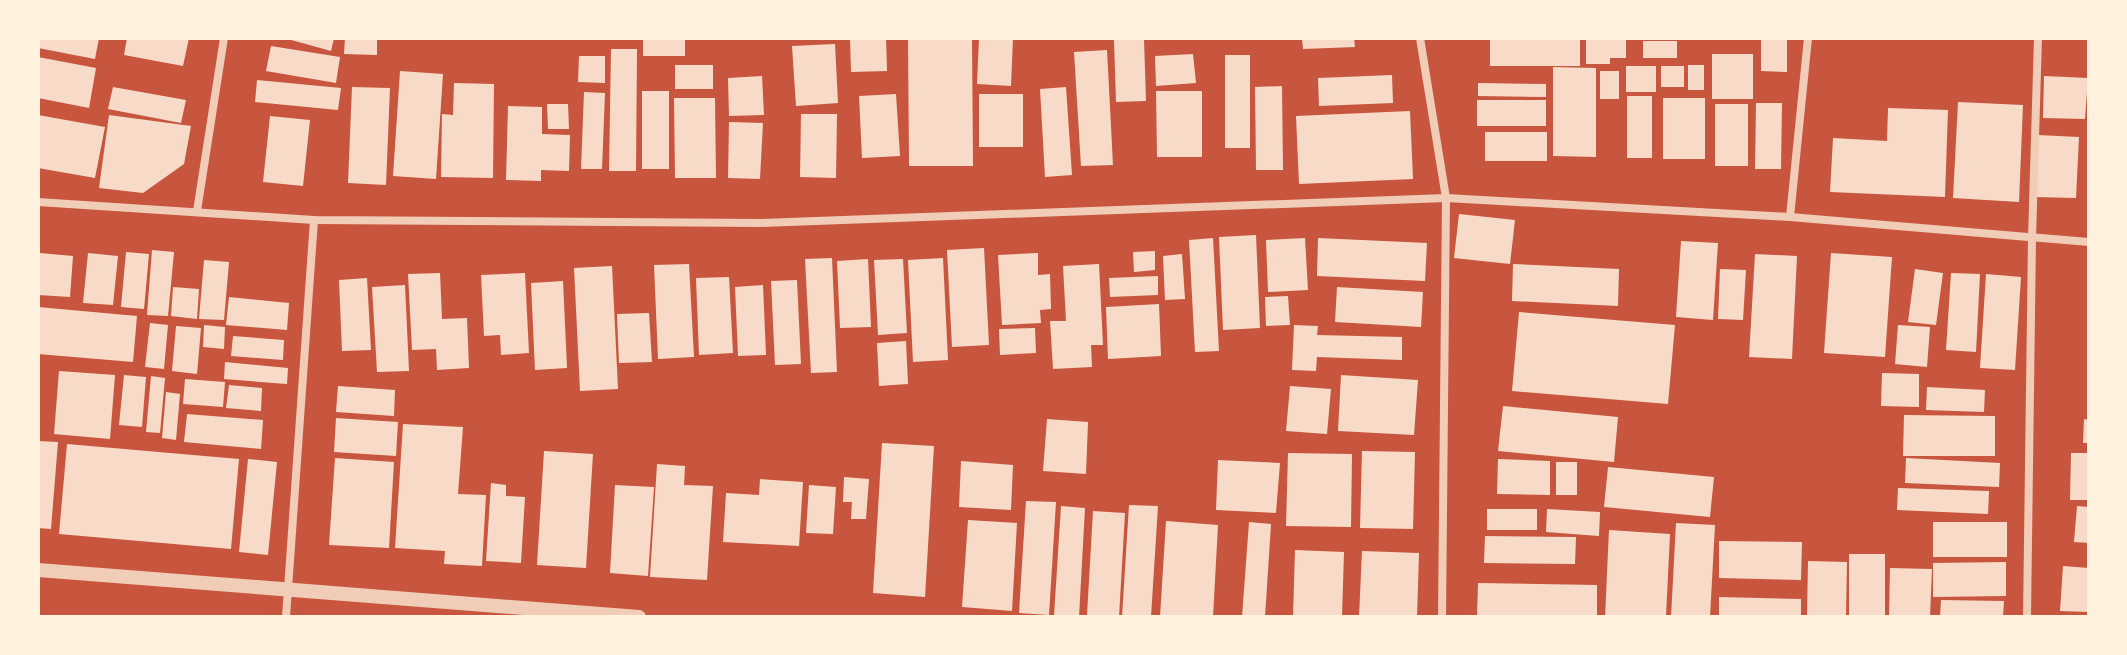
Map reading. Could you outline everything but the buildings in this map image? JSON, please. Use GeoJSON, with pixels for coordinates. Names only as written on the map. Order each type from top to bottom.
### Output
{"type":"FeatureCollection","features":[{"type":"Feature","properties":{"kind":"street"},"geometry":{"type":"LineString","coordinates":[[197,211],[224,38]]}},
{"type":"Feature","properties":{"kind":"street"},"geometry":{"type":"LineString","coordinates":[[1420,38],[1446,198],[1442,617]]}},
{"type":"Feature","properties":{"kind":"street"},"geometry":{"type":"LineString","coordinates":[[1790,217],[1808,38]]}},
{"type":"Feature","properties":{"kind":"street"},"geometry":{"type":"LineString","coordinates":[[2027,617],[2038,38]]}},
{"type":"Feature","properties":{"kind":"street"},"geometry":{"type":"LineString","coordinates":[[38,202],[314,220],[759,223],[1446,198],[1790,217],[2089,242]]}},
{"type":"Feature","properties":{"kind":"street"},"geometry":{"type":"LineString","coordinates":[[286,617],[314,220]]}},
{"type":"Feature","properties":{"kind":"street"},"geometry":{"type":"LineString","coordinates":[[38,570],[639,617]]}}]}
